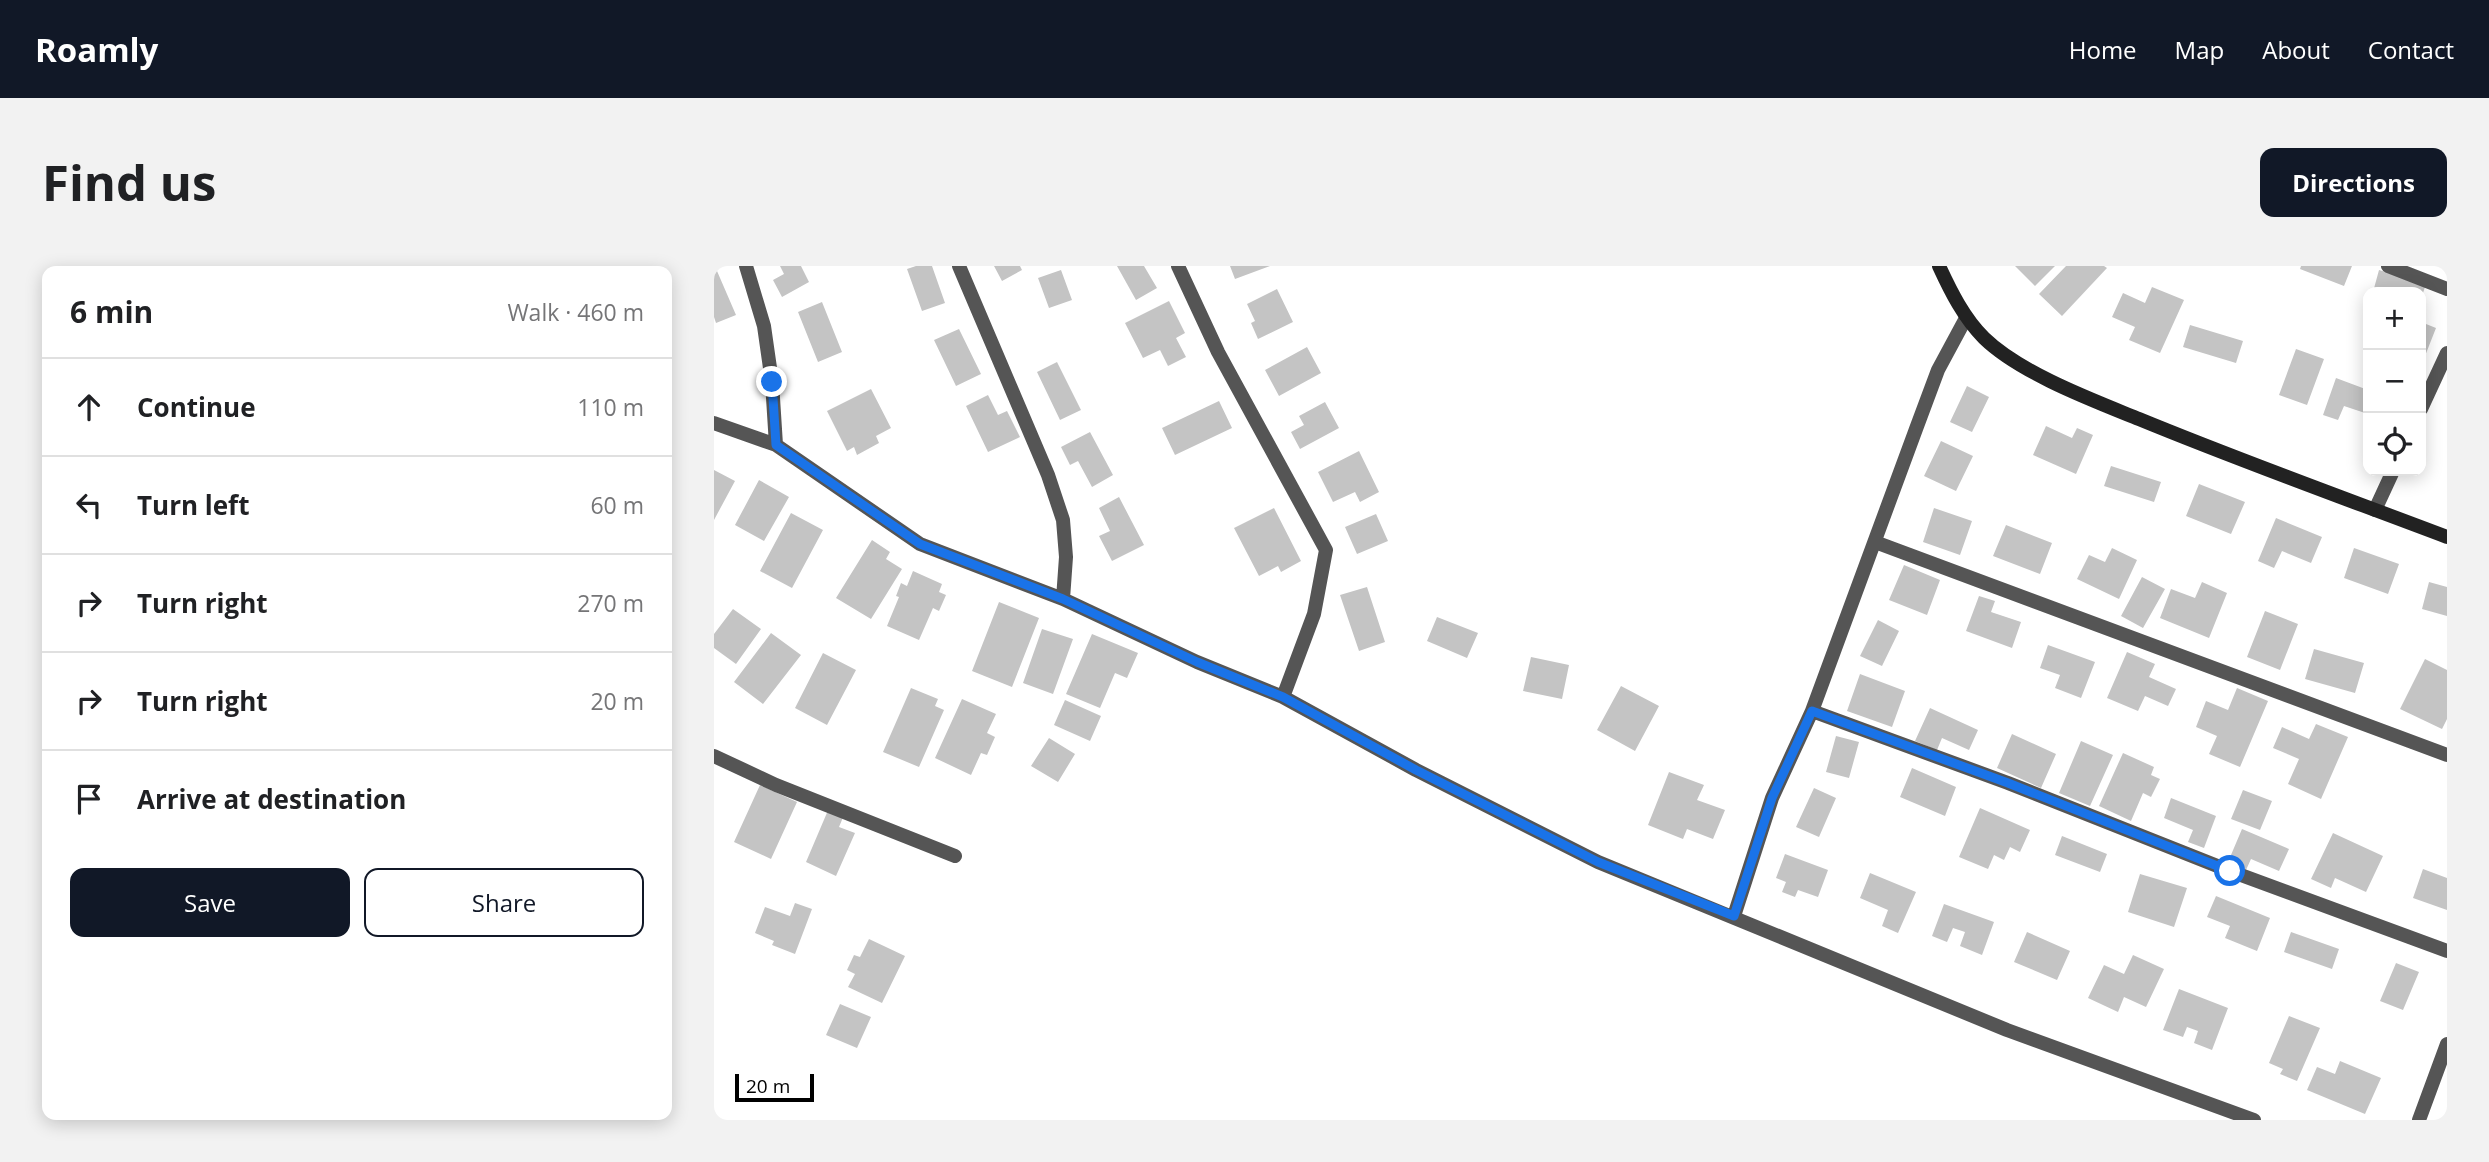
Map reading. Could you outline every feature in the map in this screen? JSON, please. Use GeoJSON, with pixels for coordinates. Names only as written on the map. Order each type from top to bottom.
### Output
{"type":"FeatureCollection","features":[{"type":"Feature","properties":{"kind":"main road"},"geometry":{"type":"LineString","coordinates":[[1940,266],[1966,318],[1985,339],[2007,356],[2061,386],[2240,461],[2447,537]]}},
{"type":"Feature","properties":{"kind":"street"},"geometry":{"type":"LineString","coordinates":[[746,266],[764,326],[772,382],[776,445]]}},
{"type":"Feature","properties":{"kind":"street"},"geometry":{"type":"LineString","coordinates":[[959,266],[1048,475],[1063,520],[1066,557],[1063,599]]}},
{"type":"Feature","properties":{"kind":"street"},"geometry":{"type":"LineString","coordinates":[[1178,266],[1218,352],[1326,550],[1314,614],[1283,697]]}},
{"type":"Feature","properties":{"kind":"street"},"geometry":{"type":"LineString","coordinates":[[2388,266],[2447,289]]}},
{"type":"Feature","properties":{"kind":"street"},"geometry":{"type":"LineString","coordinates":[[1734,916],[1772,798],[1812,711],[1938,370],[1966,318]]}},
{"type":"Feature","properties":{"kind":"street"},"geometry":{"type":"LineString","coordinates":[[2426,398],[2447,353]]}},
{"type":"Feature","properties":{"kind":"street"},"geometry":{"type":"LineString","coordinates":[[714,423],[776,445],[920,544],[1063,599],[1197,662],[1283,697],[1416,770],[1598,862],[2007,1030],[2254,1120]]}},
{"type":"Feature","properties":{"kind":"street"},"geometry":{"type":"LineString","coordinates":[[2375,510],[2391,476]]}},
{"type":"Feature","properties":{"kind":"street"},"geometry":{"type":"LineString","coordinates":[[1875,542],[2447,755]]}},
{"type":"Feature","properties":{"kind":"street"},"geometry":{"type":"LineString","coordinates":[[1812,711],[2447,951]]}},
{"type":"Feature","properties":{"kind":"street"},"geometry":{"type":"LineString","coordinates":[[714,756],[776,785],[955,856]]}},
{"type":"Feature","properties":{"kind":"street"},"geometry":{"type":"LineString","coordinates":[[2419,1120],[2447,1044]]}},
{"type":"Feature","properties":{"kind":"building"},"geometry":{"type":"Polygon","coordinates":[[[780,266],[801,266],[809,282],[782,297],[773,280],[784,274],[780,266]]]}},
{"type":"Feature","properties":{"kind":"building"},"geometry":{"type":"Polygon","coordinates":[[[932,266],[945,303],[922,311],[907,269],[932,266]]]}},
{"type":"Feature","properties":{"kind":"building"},"geometry":{"type":"Polygon","coordinates":[[[994,266],[1020,266],[1022,270],[1002,281],[994,266]]]}},
{"type":"Feature","properties":{"kind":"building"},"geometry":{"type":"Polygon","coordinates":[[[1117,266],[1144,266],[1157,288],[1136,300],[1117,266]]]}},
{"type":"Feature","properties":{"kind":"building"},"geometry":{"type":"Polygon","coordinates":[[[1230,266],[1270,266],[1235,279],[1230,266]]]}},
{"type":"Feature","properties":{"kind":"building"},"geometry":{"type":"Polygon","coordinates":[[[2015,266],[2055,266],[2035,286],[2015,266]]]}},
{"type":"Feature","properties":{"kind":"building"},"geometry":{"type":"Polygon","coordinates":[[[2066,266],[2107,268],[2062,316],[2039,294],[2066,266]]]}},
{"type":"Feature","properties":{"kind":"building"},"geometry":{"type":"Polygon","coordinates":[[[2301,266],[2352,266],[2344,286],[2300,269],[2301,266]]]}},
{"type":"Feature","properties":{"kind":"building"},"geometry":{"type":"Polygon","coordinates":[[[1061,270],[1072,300],[1049,308],[1038,278],[1061,270]]]}},
{"type":"Feature","properties":{"kind":"building"},"geometry":{"type":"Polygon","coordinates":[[[2379,270],[2426,284],[2425,287],[2374,287],[2379,270]]]}},
{"type":"Feature","properties":{"kind":"building"},"geometry":{"type":"Polygon","coordinates":[[[717,271],[736,315],[716,323],[714,272],[717,271]]]}},
{"type":"Feature","properties":{"kind":"building"},"geometry":{"type":"Polygon","coordinates":[[[2152,287],[2184,300],[2160,353],[2129,340],[2135,327],[2112,317],[2123,293],[2145,303],[2152,287]]]}},
{"type":"Feature","properties":{"kind":"building"},"geometry":{"type":"Polygon","coordinates":[[[1277,289],[1293,322],[1258,339],[1251,323],[1255,321],[1247,304],[1277,289]]]}},
{"type":"Feature","properties":{"kind":"building"},"geometry":{"type":"Polygon","coordinates":[[[1169,301],[1185,333],[1176,338],[1186,357],[1168,366],[1160,350],[1143,358],[1125,323],[1169,301]]]}},
{"type":"Feature","properties":{"kind":"building"},"geometry":{"type":"Polygon","coordinates":[[[822,302],[842,352],[818,362],[798,312],[822,302]]]}},
{"type":"Feature","properties":{"kind":"building"},"geometry":{"type":"Polygon","coordinates":[[[2426,324],[2436,328],[2426,353],[2426,324]]]}},
{"type":"Feature","properties":{"kind":"building"},"geometry":{"type":"Polygon","coordinates":[[[2190,325],[2243,341],[2236,363],[2183,347],[2190,325]]]}},
{"type":"Feature","properties":{"kind":"building"},"geometry":{"type":"Polygon","coordinates":[[[959,329],[981,374],[956,386],[934,340],[959,329]]]}},
{"type":"Feature","properties":{"kind":"building"},"geometry":{"type":"Polygon","coordinates":[[[1307,347],[1321,373],[1279,396],[1265,370],[1307,347]]]}},
{"type":"Feature","properties":{"kind":"building"},"geometry":{"type":"Polygon","coordinates":[[[2296,349],[2324,359],[2307,405],[2279,395],[2296,349]]]}},
{"type":"Feature","properties":{"kind":"building"},"geometry":{"type":"Polygon","coordinates":[[[1057,362],[1081,410],[1060,420],[1037,372],[1057,362]]]}},
{"type":"Feature","properties":{"kind":"building"},"geometry":{"type":"Polygon","coordinates":[[[2336,378],[2363,388],[2363,412],[2344,406],[2338,420],[2323,415],[2336,378]]]}},
{"type":"Feature","properties":{"kind":"building"},"geometry":{"type":"Polygon","coordinates":[[[1967,386],[1989,397],[1972,432],[1950,422],[1967,386]]]}},
{"type":"Feature","properties":{"kind":"building"},"geometry":{"type":"Polygon","coordinates":[[[871,389],[891,428],[876,436],[879,443],[857,455],[854,447],[847,451],[827,411],[871,389]]]}},
{"type":"Feature","properties":{"kind":"building"},"geometry":{"type":"Polygon","coordinates":[[[988,395],[998,415],[1007,411],[1020,437],[988,452],[966,406],[988,395]]]}},
{"type":"Feature","properties":{"kind":"building"},"geometry":{"type":"Polygon","coordinates":[[[1219,401],[1232,428],[1175,455],[1162,428],[1219,401]]]}},
{"type":"Feature","properties":{"kind":"building"},"geometry":{"type":"Polygon","coordinates":[[[1325,402],[1339,428],[1300,449],[1291,432],[1304,425],[1299,416],[1325,402]]]}},
{"type":"Feature","properties":{"kind":"building"},"geometry":{"type":"Polygon","coordinates":[[[2046,426],[2072,438],[2077,428],[2093,435],[2076,474],[2033,455],[2046,426]]]}},
{"type":"Feature","properties":{"kind":"building"},"geometry":{"type":"Polygon","coordinates":[[[1090,432],[1113,475],[1092,487],[1078,461],[1070,465],[1061,447],[1090,432]]]}},
{"type":"Feature","properties":{"kind":"building"},"geometry":{"type":"Polygon","coordinates":[[[1941,441],[1973,456],[1956,491],[1924,476],[1941,441]]]}},
{"type":"Feature","properties":{"kind":"building"},"geometry":{"type":"Polygon","coordinates":[[[1359,451],[1379,492],[1360,502],[1355,492],[1333,502],[1318,472],[1359,451]]]}},
{"type":"Feature","properties":{"kind":"building"},"geometry":{"type":"Polygon","coordinates":[[[2111,466],[2161,482],[2154,502],[2104,486],[2111,466]]]}},
{"type":"Feature","properties":{"kind":"building"},"geometry":{"type":"Polygon","coordinates":[[[714,470],[735,481],[714,520],[714,470]]]}},
{"type":"Feature","properties":{"kind":"building"},"geometry":{"type":"Polygon","coordinates":[[[759,480],[789,497],[764,541],[735,525],[759,480]]]}},
{"type":"Feature","properties":{"kind":"building"},"geometry":{"type":"Polygon","coordinates":[[[2199,484],[2245,502],[2231,534],[2186,516],[2199,484]]]}},
{"type":"Feature","properties":{"kind":"building"},"geometry":{"type":"Polygon","coordinates":[[[1119,497],[1144,545],[1112,561],[1099,536],[1110,531],[1099,508],[1119,497]]]}},
{"type":"Feature","properties":{"kind":"building"},"geometry":{"type":"Polygon","coordinates":[[[1274,508],[1301,561],[1281,572],[1278,566],[1259,576],[1234,528],[1274,508]]]}},
{"type":"Feature","properties":{"kind":"building"},"geometry":{"type":"Polygon","coordinates":[[[1934,508],[1972,521],[1960,555],[1923,542],[1934,508]]]}},
{"type":"Feature","properties":{"kind":"building"},"geometry":{"type":"Polygon","coordinates":[[[791,513],[823,530],[792,588],[760,571],[791,513]]]}},
{"type":"Feature","properties":{"kind":"building"},"geometry":{"type":"Polygon","coordinates":[[[1376,514],[1388,541],[1357,554],[1345,527],[1376,514]]]}},
{"type":"Feature","properties":{"kind":"building"},"geometry":{"type":"Polygon","coordinates":[[[2276,518],[2322,537],[2311,563],[2282,551],[2274,568],[2258,561],[2276,518]]]}},
{"type":"Feature","properties":{"kind":"building"},"geometry":{"type":"Polygon","coordinates":[[[2006,525],[2052,543],[2040,574],[1993,556],[2006,525]]]}},
{"type":"Feature","properties":{"kind":"building"},"geometry":{"type":"Polygon","coordinates":[[[872,540],[890,552],[886,559],[902,569],[871,619],[836,598],[872,540]]]}},
{"type":"Feature","properties":{"kind":"building"},"geometry":{"type":"Polygon","coordinates":[[[2112,548],[2137,560],[2119,599],[2077,579],[2089,555],[2105,562],[2112,548]]]}},
{"type":"Feature","properties":{"kind":"building"},"geometry":{"type":"Polygon","coordinates":[[[2354,548],[2399,564],[2388,594],[2344,578],[2354,548]]]}},
{"type":"Feature","properties":{"kind":"building"},"geometry":{"type":"Polygon","coordinates":[[[1904,565],[1940,580],[1927,615],[1889,600],[1904,565]]]}},
{"type":"Feature","properties":{"kind":"building"},"geometry":{"type":"Polygon","coordinates":[[[913,571],[942,584],[939,592],[946,595],[939,611],[933,608],[919,640],[887,626],[899,597],[896,596],[901,583],[907,586],[913,571]]]}},
{"type":"Feature","properties":{"kind":"building"},"geometry":{"type":"Polygon","coordinates":[[[2142,577],[2165,589],[2143,628],[2121,616],[2142,577]]]}},
{"type":"Feature","properties":{"kind":"building"},"geometry":{"type":"Polygon","coordinates":[[[2202,582],[2227,593],[2209,638],[2160,618],[2171,589],[2195,598],[2202,582]]]}},
{"type":"Feature","properties":{"kind":"building"},"geometry":{"type":"Polygon","coordinates":[[[2429,582],[2447,587],[2447,616],[2422,609],[2429,582]]]}},
{"type":"Feature","properties":{"kind":"building"},"geometry":{"type":"Polygon","coordinates":[[[1367,587],[1385,642],[1359,651],[1340,595],[1367,587]]]}},
{"type":"Feature","properties":{"kind":"building"},"geometry":{"type":"Polygon","coordinates":[[[1979,596],[1995,601],[1991,612],[2021,622],[2012,648],[1966,631],[1979,596]]]}},
{"type":"Feature","properties":{"kind":"building"},"geometry":{"type":"Polygon","coordinates":[[[999,602],[1039,618],[1012,687],[972,671],[999,602]]]}},
{"type":"Feature","properties":{"kind":"building"},"geometry":{"type":"Polygon","coordinates":[[[733,609],[761,629],[736,664],[714,648],[714,634],[733,609]]]}},
{"type":"Feature","properties":{"kind":"building"},"geometry":{"type":"Polygon","coordinates":[[[2265,611],[2298,624],[2280,670],[2247,657],[2265,611]]]}},
{"type":"Feature","properties":{"kind":"building"},"geometry":{"type":"Polygon","coordinates":[[[1437,617],[1478,633],[1467,658],[1427,641],[1437,617]]]}},
{"type":"Feature","properties":{"kind":"building"},"geometry":{"type":"Polygon","coordinates":[[[1878,620],[1899,631],[1882,666],[1860,656],[1878,620]]]}},
{"type":"Feature","properties":{"kind":"building"},"geometry":{"type":"Polygon","coordinates":[[[1042,629],[1073,639],[1053,694],[1023,683],[1042,629]]]}},
{"type":"Feature","properties":{"kind":"building"},"geometry":{"type":"Polygon","coordinates":[[[771,633],[801,655],[763,704],[734,682],[771,633]]]}},
{"type":"Feature","properties":{"kind":"building"},"geometry":{"type":"Polygon","coordinates":[[[1092,634],[1138,653],[1127,678],[1115,673],[1100,708],[1066,694],[1092,634]]]}},
{"type":"Feature","properties":{"kind":"building"},"geometry":{"type":"Polygon","coordinates":[[[2048,645],[2095,662],[2081,698],[2055,688],[2060,675],[2040,668],[2048,645]]]}},
{"type":"Feature","properties":{"kind":"building"},"geometry":{"type":"Polygon","coordinates":[[[2314,649],[2364,663],[2355,693],[2305,679],[2314,649]]]}},
{"type":"Feature","properties":{"kind":"building"},"geometry":{"type":"Polygon","coordinates":[[[2127,652],[2155,664],[2149,677],[2176,689],[2168,706],[2145,696],[2138,711],[2107,698],[2127,652]]]}},
{"type":"Feature","properties":{"kind":"building"},"geometry":{"type":"Polygon","coordinates":[[[823,653],[856,670],[827,725],[795,708],[823,653]]]}},
{"type":"Feature","properties":{"kind":"building"},"geometry":{"type":"Polygon","coordinates":[[[1531,657],[1569,665],[1562,699],[1523,691],[1531,657]]]}},
{"type":"Feature","properties":{"kind":"building"},"geometry":{"type":"Polygon","coordinates":[[[2425,659],[2447,670],[2447,719],[2442,729],[2400,709],[2425,659]]]}},
{"type":"Feature","properties":{"kind":"building"},"geometry":{"type":"Polygon","coordinates":[[[1860,674],[1905,691],[1892,727],[1847,711],[1860,674]]]}},
{"type":"Feature","properties":{"kind":"building"},"geometry":{"type":"Polygon","coordinates":[[[1621,686],[1659,706],[1635,751],[1597,730],[1621,686]]]}},
{"type":"Feature","properties":{"kind":"building"},"geometry":{"type":"Polygon","coordinates":[[[911,688],[938,699],[935,706],[944,710],[919,767],[883,752],[911,688]]]}},
{"type":"Feature","properties":{"kind":"building"},"geometry":{"type":"Polygon","coordinates":[[[2237,688],[2268,701],[2240,767],[2209,754],[2217,736],[2196,727],[2206,701],[2228,710],[2237,688]]]}},
{"type":"Feature","properties":{"kind":"building"},"geometry":{"type":"Polygon","coordinates":[[[962,699],[996,714],[987,733],[995,737],[987,755],[981,753],[971,775],[935,758],[962,699]]]}},
{"type":"Feature","properties":{"kind":"building"},"geometry":{"type":"Polygon","coordinates":[[[1065,700],[1101,716],[1090,741],[1054,725],[1065,700]]]}},
{"type":"Feature","properties":{"kind":"building"},"geometry":{"type":"Polygon","coordinates":[[[1930,708],[1978,730],[1969,750],[1942,738],[1937,750],[1915,741],[1930,708]]]}},
{"type":"Feature","properties":{"kind":"building"},"geometry":{"type":"Polygon","coordinates":[[[2316,724],[2348,737],[2321,799],[2288,784],[2299,759],[2273,748],[2282,727],[2309,739],[2316,724]]]}},
{"type":"Feature","properties":{"kind":"building"},"geometry":{"type":"Polygon","coordinates":[[[2012,734],[2056,754],[2041,788],[1997,768],[2012,734]]]}},
{"type":"Feature","properties":{"kind":"building"},"geometry":{"type":"Polygon","coordinates":[[[1836,736],[1859,742],[1849,778],[1826,772],[1836,736]]]}},
{"type":"Feature","properties":{"kind":"building"},"geometry":{"type":"Polygon","coordinates":[[[1049,738],[1075,754],[1058,782],[1031,766],[1049,738]]]}},
{"type":"Feature","properties":{"kind":"building"},"geometry":{"type":"Polygon","coordinates":[[[2081,741],[2113,755],[2090,806],[2059,793],[2081,741]]]}},
{"type":"Feature","properties":{"kind":"building"},"geometry":{"type":"Polygon","coordinates":[[[2123,753],[2154,767],[2151,775],[2160,779],[2151,797],[2143,793],[2131,821],[2099,806],[2123,753]]]}},
{"type":"Feature","properties":{"kind":"building"},"geometry":{"type":"Polygon","coordinates":[[[1912,768],[1956,787],[1945,816],[1900,797],[1912,768]]]}},
{"type":"Feature","properties":{"kind":"building"},"geometry":{"type":"Polygon","coordinates":[[[1669,772],[1704,785],[1697,800],[1725,810],[1713,839],[1687,829],[1683,839],[1648,825],[1669,772]]]}},
{"type":"Feature","properties":{"kind":"building"},"geometry":{"type":"Polygon","coordinates":[[[760,785],[797,802],[771,859],[734,842],[760,785]]]}},
{"type":"Feature","properties":{"kind":"building"},"geometry":{"type":"Polygon","coordinates":[[[1814,788],[1836,798],[1819,837],[1796,827],[1814,788]]]}},
{"type":"Feature","properties":{"kind":"building"},"geometry":{"type":"Polygon","coordinates":[[[2243,790],[2272,801],[2260,830],[2231,819],[2243,790]]]}},
{"type":"Feature","properties":{"kind":"building"},"geometry":{"type":"Polygon","coordinates":[[[2171,798],[2216,816],[2204,848],[2188,842],[2193,830],[2164,818],[2171,798]]]}},
{"type":"Feature","properties":{"kind":"building"},"geometry":{"type":"Polygon","coordinates":[[[829,808],[844,815],[839,827],[855,833],[836,876],[806,862],[829,808]]]}},
{"type":"Feature","properties":{"kind":"building"},"geometry":{"type":"Polygon","coordinates":[[[1980,808],[2030,830],[2020,852],[2010,847],[2004,860],[1994,855],[1988,869],[1959,857],[1980,808]]]}},
{"type":"Feature","properties":{"kind":"building"},"geometry":{"type":"Polygon","coordinates":[[[2242,829],[2289,849],[2279,871],[2251,859],[2246,870],[2228,862],[2242,829]]]}},
{"type":"Feature","properties":{"kind":"building"},"geometry":{"type":"Polygon","coordinates":[[[2333,833],[2383,856],[2366,892],[2335,878],[2331,888],[2311,879],[2333,833]]]}},
{"type":"Feature","properties":{"kind":"building"},"geometry":{"type":"Polygon","coordinates":[[[2062,836],[2107,854],[2100,872],[2055,855],[2062,836]]]}},
{"type":"Feature","properties":{"kind":"building"},"geometry":{"type":"Polygon","coordinates":[[[1785,854],[1828,870],[1818,897],[1798,890],[1795,897],[1782,892],[1786,882],[1776,878],[1785,854]]]}},
{"type":"Feature","properties":{"kind":"building"},"geometry":{"type":"Polygon","coordinates":[[[2423,869],[2447,878],[2447,910],[2413,898],[2423,869]]]}},
{"type":"Feature","properties":{"kind":"building"},"geometry":{"type":"Polygon","coordinates":[[[1870,873],[1916,892],[1898,933],[1882,926],[1888,910],[1860,898],[1870,873]]]}},
{"type":"Feature","properties":{"kind":"building"},"geometry":{"type":"Polygon","coordinates":[[[2140,874],[2187,888],[2174,927],[2128,912],[2140,874]]]}},
{"type":"Feature","properties":{"kind":"building"},"geometry":{"type":"Polygon","coordinates":[[[2216,896],[2270,918],[2257,951],[2225,938],[2230,926],[2207,917],[2216,896]]]}},
{"type":"Feature","properties":{"kind":"building"},"geometry":{"type":"Polygon","coordinates":[[[795,903],[812,909],[795,954],[772,945],[774,941],[755,933],[765,907],[790,916],[795,903]]]}},
{"type":"Feature","properties":{"kind":"building"},"geometry":{"type":"Polygon","coordinates":[[[1944,904],[1994,922],[1982,955],[1960,946],[1965,932],[1953,928],[1947,942],[1932,936],[1944,904]]]}},
{"type":"Feature","properties":{"kind":"building"},"geometry":{"type":"Polygon","coordinates":[[[2027,932],[2070,951],[2057,980],[2014,962],[2027,932]]]}},
{"type":"Feature","properties":{"kind":"building"},"geometry":{"type":"Polygon","coordinates":[[[2291,932],[2339,949],[2332,969],[2284,952],[2291,932]]]}},
{"type":"Feature","properties":{"kind":"building"},"geometry":{"type":"Polygon","coordinates":[[[869,939],[905,956],[882,1003],[848,987],[855,974],[847,970],[854,955],[860,957],[869,939]]]}},
{"type":"Feature","properties":{"kind":"building"},"geometry":{"type":"Polygon","coordinates":[[[2133,955],[2164,969],[2146,1007],[2124,997],[2118,1012],[2088,998],[2104,965],[2124,974],[2133,955]]]}},
{"type":"Feature","properties":{"kind":"building"},"geometry":{"type":"Polygon","coordinates":[[[2396,963],[2419,972],[2403,1010],[2380,1001],[2396,963]]]}},
{"type":"Feature","properties":{"kind":"building"},"geometry":{"type":"Polygon","coordinates":[[[2179,989],[2228,1008],[2212,1050],[2194,1043],[2198,1031],[2187,1027],[2183,1037],[2163,1030],[2179,989]]]}},
{"type":"Feature","properties":{"kind":"building"},"geometry":{"type":"Polygon","coordinates":[[[840,1004],[871,1017],[857,1048],[826,1035],[840,1004]]]}},
{"type":"Feature","properties":{"kind":"building"},"geometry":{"type":"Polygon","coordinates":[[[2289,1016],[2320,1028],[2297,1081],[2280,1074],[2283,1069],[2269,1063],[2289,1016]]]}},
{"type":"Feature","properties":{"kind":"building"},"geometry":{"type":"Polygon","coordinates":[[[2340,1061],[2381,1078],[2365,1114],[2307,1090],[2317,1067],[2335,1074],[2340,1061]]]}},
{"type":"Feature","properties":{"kind":"route"},"geometry":{"type":"LineString","coordinates":[[772,382],[776,445],[920,544],[1063,599],[1197,662],[1283,697],[1416,770],[1598,862],[1734,916],[1772,798],[1812,711],[2008,783],[2230,871]]}}]}
